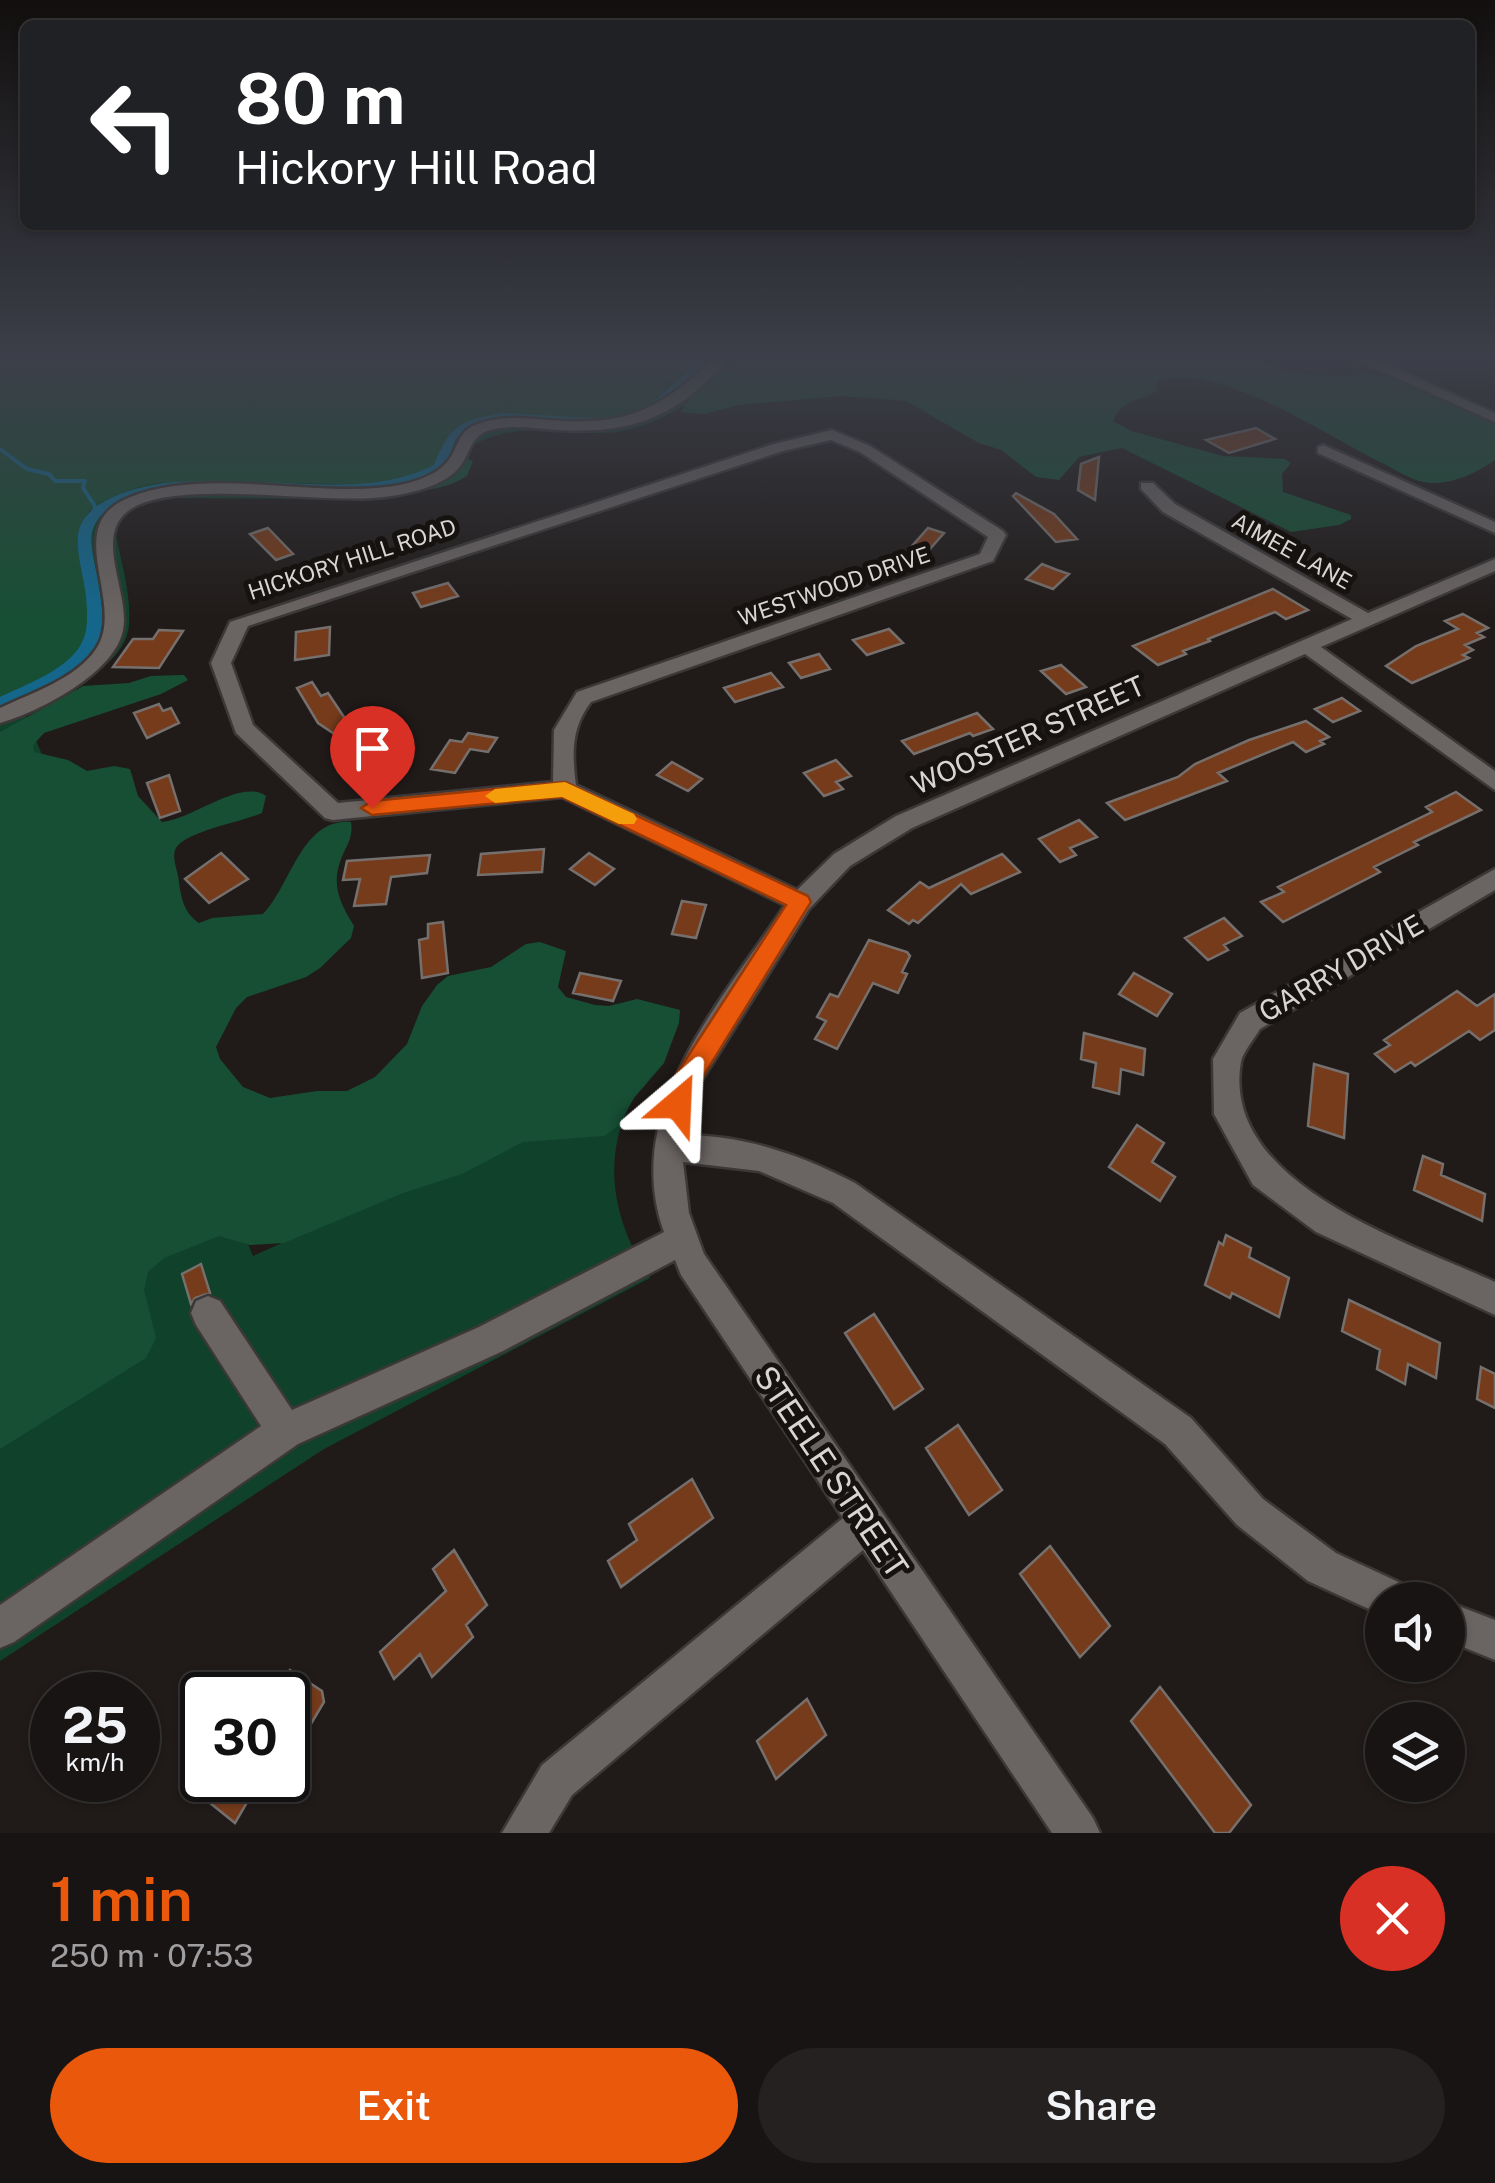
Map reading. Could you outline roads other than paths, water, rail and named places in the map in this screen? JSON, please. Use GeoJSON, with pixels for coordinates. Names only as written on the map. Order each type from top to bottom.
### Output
{"type":"FeatureCollection","features":[{"type":"Feature","properties":{"kind":"street"},"geometry":{"type":"LineString","coordinates":[[0,716],[63,684],[92,665],[109,645],[115,626],[104,532],[112,513],[126,504],[160,494],[371,494],[410,487],[451,467],[460,447]]}},
{"type":"Feature","properties":{"kind":"street","name":"HICKORY HILL ROAD"},"geometry":{"type":"LineString","coordinates":[[565,790],[333,812],[243,728],[221,663],[240,622],[781,447]]}},
{"type":"Feature","properties":{"kind":"street","name":"WESTWOOD DRIVE"},"geometry":{"type":"LineString","coordinates":[[565,790],[561,742],[568,716],[584,697],[987,557],[997,535],[857,447]]}},
{"type":"Feature","properties":{"kind":"street"},"geometry":{"type":"LineString","coordinates":[[1323,450],[1495,528]]}},
{"type":"Feature","properties":{"kind":"street","name":"AIMEE LANE"},"geometry":{"type":"LineString","coordinates":[[1146,486],[1168,508],[1368,620]]}},
{"type":"Feature","properties":{"kind":"street","name":"WOOSTER STREET"},"geometry":{"type":"LineString","coordinates":[[684,1084],[800,902],[842,860],[904,822],[1495,564]]}},
{"type":"Feature","properties":{"kind":"street"},"geometry":{"type":"LineString","coordinates":[[1308,647],[1495,782]]}},
{"type":"Feature","properties":{"kind":"street"},"geometry":{"type":"LineString","coordinates":[[565,790],[800,902]]}},
{"type":"Feature","properties":{"kind":"street","name":"GARRY DRIVE"},"geometry":{"type":"LineString","coordinates":[[1495,878],[1250,1021],[1227,1059],[1229,1114],[1264,1175],[1327,1221],[1495,1300]]}},
{"type":"Feature","properties":{"kind":"street","name":"STEELE STREET"},"geometry":{"type":"LineString","coordinates":[[684,1084],[668,1148],[667,1177],[682,1240],[714,1301],[1078,1833]]}},
{"type":"Feature","properties":{"kind":"street"},"geometry":{"type":"LineString","coordinates":[[668,1148],[745,1152],[796,1167],[844,1193],[1178,1431],[1250,1512],[1322,1567],[1365,1587]]}},
{"type":"Feature","properties":{"kind":"street"},"geometry":{"type":"LineString","coordinates":[[0,1628],[285,1431],[492,1339],[682,1240]]}},
{"type":"Feature","properties":{"kind":"street"},"geometry":{"type":"LineString","coordinates":[[208,1314],[285,1431]]}},
{"type":"Feature","properties":{"kind":"street"},"geometry":{"type":"LineString","coordinates":[[524,1833],[558,1780],[866,1523]]}},
{"type":"Feature","properties":{"kind":"street"},"geometry":{"type":"LineString","coordinates":[[1465,1629],[1495,1640]]}},
{"type":"Feature","properties":{"kind":"waterway"},"geometry":{"type":"LineString","coordinates":[[263,486],[354,489],[398,484],[439,467],[447,447]]}},
{"type":"Feature","properties":{"kind":"waterway"},"geometry":{"type":"LineString","coordinates":[[0,449],[27,469],[49,474],[55,481],[85,481],[83,488],[95,506],[92,519]]}},
{"type":"Feature","properties":{"kind":"waterway"},"geometry":{"type":"LineString","coordinates":[[0,704],[62,671],[80,657],[90,642],[94,602],[85,533],[95,517],[107,506],[138,491],[209,485]]}}]}
